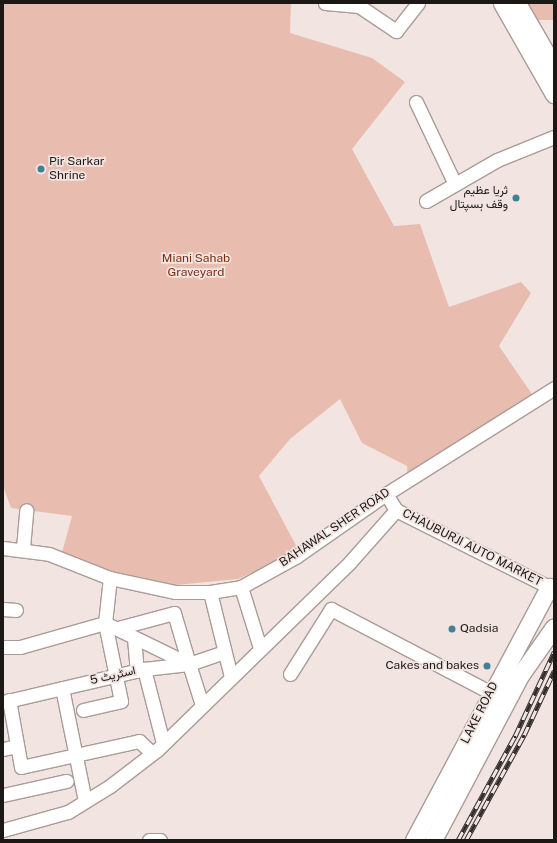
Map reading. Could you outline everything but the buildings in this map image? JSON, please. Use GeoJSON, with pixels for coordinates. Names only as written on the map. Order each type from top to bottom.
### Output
{"type":"FeatureCollection","features":[{"type":"Feature","properties":{"kind":"main road"},"geometry":{"type":"LineString","coordinates":[[502,3],[554,94]]}},
{"type":"Feature","properties":{"kind":"main road"},"geometry":{"type":"LineString","coordinates":[[517,3],[554,67]]}},
{"type":"Feature","properties":{"kind":"main road"},"geometry":{"type":"LineString","coordinates":[[433,840],[521,674],[554,629],[547,616],[551,583]]}},
{"type":"Feature","properties":{"kind":"main road","name":"LAKE ROAD"},"geometry":{"type":"LineString","coordinates":[[414,840],[490,692],[551,583]]}},
{"type":"Feature","properties":{"kind":"street"},"geometry":{"type":"LineString","coordinates":[[325,3],[360,5],[396,31],[418,3]]}},
{"type":"Feature","properties":{"kind":"street"},"geometry":{"type":"LineString","coordinates":[[416,102],[455,184]]}},
{"type":"Feature","properties":{"kind":"street"},"geometry":{"type":"LineString","coordinates":[[426,201],[497,160],[554,137]]}},
{"type":"Feature","properties":{"kind":"street","name":"BAHAWAL SHER ROAD"},"geometry":{"type":"LineString","coordinates":[[3,548],[23,548],[110,578],[175,592],[210,592],[241,587],[297,556],[386,494],[554,388]]}},
{"type":"Feature","properties":{"kind":"street"},"geometry":{"type":"LineString","coordinates":[[3,830],[68,812],[152,753],[350,562],[396,510],[386,494]]}},
{"type":"Feature","properties":{"kind":"street"},"geometry":{"type":"LineString","coordinates":[[23,548],[26,510]]}},
{"type":"Feature","properties":{"kind":"street","name":"CHAUBURJI AUTO MARKET"},"geometry":{"type":"LineString","coordinates":[[396,510],[551,583]]}},
{"type":"Feature","properties":{"kind":"street"},"geometry":{"type":"LineString","coordinates":[[83,710],[121,701],[105,623],[110,578]]}},
{"type":"Feature","properties":{"kind":"street"},"geometry":{"type":"LineString","coordinates":[[241,587],[260,648]]}},
{"type":"Feature","properties":{"kind":"street"},"geometry":{"type":"LineString","coordinates":[[210,592],[223,652],[231,677]]}},
{"type":"Feature","properties":{"kind":"street"},"geometry":{"type":"LineString","coordinates":[[3,609],[16,610]]}},
{"type":"Feature","properties":{"kind":"street"},"geometry":{"type":"LineString","coordinates":[[290,674],[332,609],[490,692]]}},
{"type":"Feature","properties":{"kind":"street"},"geometry":{"type":"LineString","coordinates":[[118,628],[174,613],[202,705]]}},
{"type":"Feature","properties":{"kind":"street"},"geometry":{"type":"LineString","coordinates":[[3,647],[20,646],[105,623],[118,628],[134,638],[189,664]]}},
{"type":"Feature","properties":{"kind":"street"},"geometry":{"type":"LineString","coordinates":[[134,638],[141,670],[163,743]]}},
{"type":"Feature","properties":{"kind":"street","name":"اسٹریٹ 5"},"geometry":{"type":"LineString","coordinates":[[6,701],[141,670],[189,664],[223,652]]}},
{"type":"Feature","properties":{"kind":"street"},"geometry":{"type":"LineString","coordinates":[[62,688],[85,801]]}},
{"type":"Feature","properties":{"kind":"street"},"geometry":{"type":"LineString","coordinates":[[6,701],[21,766],[139,741],[152,753]]}},
{"type":"Feature","properties":{"kind":"street"},"geometry":{"type":"LineString","coordinates":[[3,749],[17,746]]}},
{"type":"Feature","properties":{"kind":"street"},"geometry":{"type":"LineString","coordinates":[[3,795],[66,781]]}},
{"type":"Feature","properties":{"kind":"street"},"geometry":{"type":"LineString","coordinates":[[149,840],[160,840]]}},
{"type":"Feature","properties":{"kind":"green space","name":"Miani Sahab Graveyard"},"geometry":{"type":"Polygon","coordinates":[[[3,3],[291,3],[290,33],[372,58],[405,82],[352,149],[394,226],[420,224],[449,307],[521,282],[531,293],[499,346],[536,400],[408,480],[407,466],[362,443],[340,399],[290,439],[259,476],[299,551],[238,579],[176,585],[60,560],[72,516],[11,508],[3,486],[3,3]]]}},
{"type":"Feature","properties":{"kind":"green space"},"geometry":{"type":"Polygon","coordinates":[[[526,3],[554,3],[554,20],[536,20],[526,3]]]}},
{"type":"Feature","properties":{"kind":"railway"},"geometry":{"type":"LineString","coordinates":[[458,840],[515,736],[554,652]]}},
{"type":"Feature","properties":{"kind":"railway"},"geometry":{"type":"LineString","coordinates":[[466,840],[524,735],[554,671]]}},
{"type":"Feature","properties":{"kind":"place","name":"Pir Sarkar Shrine"},"geometry":{"type":"Point","coordinates":[41,169]}},
{"type":"Feature","properties":{"kind":"place","name":"ثریا عظیم وقف ہسپتال"},"geometry":{"type":"Point","coordinates":[516,198]}},
{"type":"Feature","properties":{"kind":"place","name":"Qadsia"},"geometry":{"type":"Point","coordinates":[452,629]}},
{"type":"Feature","properties":{"kind":"place","name":"Cakes and bakes"},"geometry":{"type":"Point","coordinates":[487,666]}}]}
